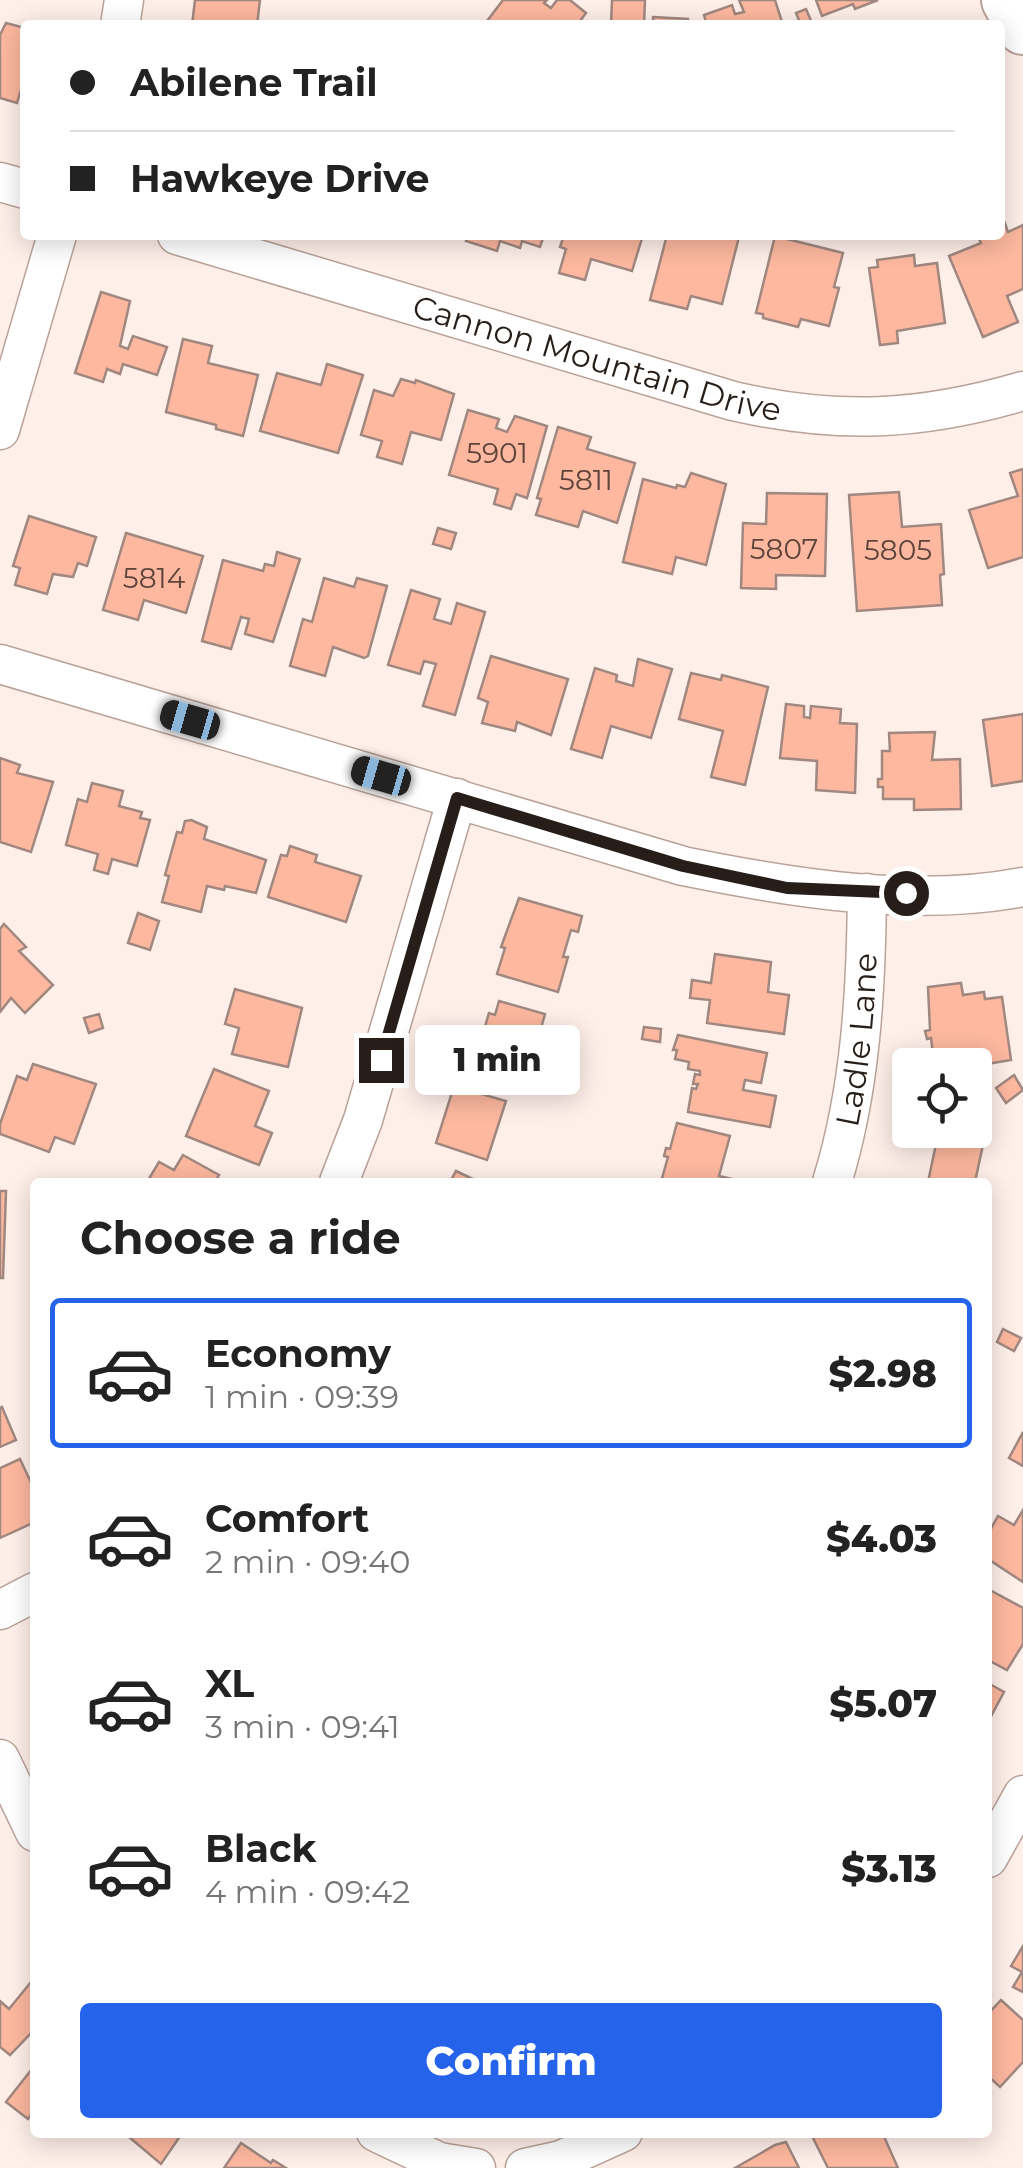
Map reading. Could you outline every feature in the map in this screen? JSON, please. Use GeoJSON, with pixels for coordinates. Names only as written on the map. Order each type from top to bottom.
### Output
{"type":"FeatureCollection","features":[{"type":"Feature","properties":{"kind":"street"},"geometry":{"type":"LineString","coordinates":[[1008,0],[1023,28]]}},
{"type":"Feature","properties":{"kind":"street"},"geometry":{"type":"LineString","coordinates":[[0,430],[56,240]]}},
{"type":"Feature","properties":{"kind":"street","name":"Cannon Mountain Drive"},"geometry":{"type":"LineString","coordinates":[[194,240],[714,396],[786,413],[882,418],[968,407],[1023,390]]}},
{"type":"Feature","properties":{"kind":"street"},"geometry":{"type":"LineString","coordinates":[[0,664],[683,866],[787,888],[866,893],[985,894],[1023,887]]}},
{"type":"Feature","properties":{"kind":"street"},"geometry":{"type":"LineString","coordinates":[[341,1178],[363,1120],[457,798]]}},
{"type":"Feature","properties":{"kind":"street","name":"Ladle Lane"},"geometry":{"type":"LineString","coordinates":[[833,1178],[857,1065],[866,893]]}},
{"type":"Feature","properties":{"kind":"street"},"geometry":{"type":"LineString","coordinates":[[0,1610],[30,1595]]}},
{"type":"Feature","properties":{"kind":"street"},"geometry":{"type":"LineString","coordinates":[[0,1759],[30,1822]]}},
{"type":"Feature","properties":{"kind":"street"},"geometry":{"type":"LineString","coordinates":[[992,1851],[1023,1795]]}},
{"type":"Feature","properties":{"kind":"street"},"geometry":{"type":"LineString","coordinates":[[389,2138],[439,2162],[476,2168]]}},
{"type":"Feature","properties":{"kind":"street"},"geometry":{"type":"LineString","coordinates":[[525,2168],[561,2160],[610,2138]]}},
{"type":"Feature","properties":{"kind":"building"},"geometry":{"type":"Polygon","coordinates":[[[195,0],[260,0],[258,20],[193,20],[195,0]]]}},
{"type":"Feature","properties":{"kind":"building"},"geometry":{"type":"Polygon","coordinates":[[[503,0],[547,0],[544,3],[551,8],[557,0],[570,0],[586,13],[581,20],[488,20],[503,0]]]}},
{"type":"Feature","properties":{"kind":"building"},"geometry":{"type":"Polygon","coordinates":[[[612,0],[645,0],[644,20],[611,20],[612,0]]]}},
{"type":"Feature","properties":{"kind":"building"},"geometry":{"type":"Polygon","coordinates":[[[739,0],[775,0],[781,20],[706,20],[704,15],[732,5],[735,14],[744,12],[739,0]]]}},
{"type":"Feature","properties":{"kind":"building"},"geometry":{"type":"Polygon","coordinates":[[[816,0],[878,0],[855,9],[853,4],[822,16],[816,0]]]}},
{"type":"Feature","properties":{"kind":"building"},"geometry":{"type":"Polygon","coordinates":[[[806,9],[811,20],[799,20],[796,13],[806,9]]]}},
{"type":"Feature","properties":{"kind":"building"},"geometry":{"type":"Polygon","coordinates":[[[653,17],[688,19],[688,20],[653,17]]]}},
{"type":"Feature","properties":{"kind":"building"},"geometry":{"type":"Polygon","coordinates":[[[6,23],[20,27],[17,103],[0,98],[0,35],[6,23]]]}},
{"type":"Feature","properties":{"kind":"building"},"geometry":{"type":"Polygon","coordinates":[[[1005,224],[1008,232],[1023,225],[1023,289],[1007,296],[1018,322],[983,337],[949,256],[981,243],[980,240],[1005,240],[1005,224]]]}},
{"type":"Feature","properties":{"kind":"building"},"geometry":{"type":"Polygon","coordinates":[[[542,240],[540,247],[522,241],[520,248],[500,241],[497,251],[466,241],[542,240]]]}},
{"type":"Feature","properties":{"kind":"building"},"geometry":{"type":"Polygon","coordinates":[[[562,240],[641,240],[632,271],[591,259],[585,280],[559,273],[566,249],[560,247],[562,240]]]}},
{"type":"Feature","properties":{"kind":"building"},"geometry":{"type":"Polygon","coordinates":[[[666,240],[738,240],[722,304],[691,296],[687,309],[650,300],[666,240]]]}},
{"type":"Feature","properties":{"kind":"building"},"geometry":{"type":"Polygon","coordinates":[[[774,240],[791,240],[843,253],[829,326],[801,319],[798,327],[756,313],[774,240]]]}},
{"type":"Feature","properties":{"kind":"building"},"geometry":{"type":"Polygon","coordinates":[[[914,255],[915,266],[937,263],[945,323],[897,331],[898,343],[880,345],[869,268],[878,267],[877,260],[914,255]]]}},
{"type":"Feature","properties":{"kind":"building"},"geometry":{"type":"Polygon","coordinates":[[[101,292],[130,301],[120,346],[128,349],[133,336],[167,347],[157,375],[123,364],[120,374],[107,369],[103,382],[75,373],[101,292]]]}},
{"type":"Feature","properties":{"kind":"building"},"geometry":{"type":"Polygon","coordinates":[[[183,339],[212,346],[208,363],[258,375],[243,436],[166,412],[183,339]]]}},
{"type":"Feature","properties":{"kind":"building"},"geometry":{"type":"Polygon","coordinates":[[[327,364],[363,375],[338,453],[260,431],[277,373],[321,385],[327,364]]]}},
{"type":"Feature","properties":{"kind":"building"},"geometry":{"type":"Polygon","coordinates":[[[401,379],[415,383],[416,380],[454,394],[441,440],[411,432],[402,464],[377,457],[382,441],[361,435],[374,390],[393,396],[401,379]]]}},
{"type":"Feature","properties":{"kind":"building"},"geometry":{"type":"Polygon","coordinates":[[[468,410],[499,419],[496,428],[507,432],[515,416],[547,426],[527,498],[516,494],[511,509],[494,504],[498,489],[449,475],[468,410]]]}},
{"type":"Feature","properties":{"kind":"building"},"geometry":{"type":"Polygon","coordinates":[[[558,427],[591,437],[587,449],[635,463],[617,523],[583,511],[578,527],[536,515],[541,499],[537,498],[558,427]]]}},
{"type":"Feature","properties":{"kind":"building"},"geometry":{"type":"Polygon","coordinates":[[[1023,469],[1023,557],[988,568],[969,510],[1018,496],[1010,473],[1023,469]]]}},
{"type":"Feature","properties":{"kind":"building"},"geometry":{"type":"Polygon","coordinates":[[[691,473],[726,484],[706,565],[676,557],[672,574],[623,562],[643,479],[685,487],[691,473]]]}},
{"type":"Feature","properties":{"kind":"building"},"geometry":{"type":"Polygon","coordinates":[[[899,492],[902,527],[941,524],[942,605],[857,611],[849,495],[899,492]]]}},
{"type":"Feature","properties":{"kind":"building"},"geometry":{"type":"Polygon","coordinates":[[[767,493],[827,494],[825,576],[776,575],[776,589],[741,588],[743,523],[766,524],[767,493]]]}},
{"type":"Feature","properties":{"kind":"building"},"geometry":{"type":"Polygon","coordinates":[[[29,516],[96,537],[87,566],[78,563],[73,577],[53,574],[47,594],[15,585],[20,568],[13,566],[29,516]]]}},
{"type":"Feature","properties":{"kind":"building"},"geometry":{"type":"Polygon","coordinates":[[[438,528],[456,533],[451,549],[433,544],[438,528]]]}},
{"type":"Feature","properties":{"kind":"building"},"geometry":{"type":"Polygon","coordinates":[[[126,533],[203,556],[186,613],[144,600],[138,620],[103,610],[126,533]]]}},
{"type":"Feature","properties":{"kind":"building"},"geometry":{"type":"Polygon","coordinates":[[[277,552],[300,559],[273,642],[245,634],[249,619],[241,617],[231,649],[202,641],[223,560],[263,571],[265,564],[274,566],[277,552]]]}},
{"type":"Feature","properties":{"kind":"building"},"geometry":{"type":"Polygon","coordinates":[[[324,578],[354,587],[357,578],[387,586],[368,656],[333,647],[325,676],[290,666],[303,619],[312,622],[324,578]]]}},
{"type":"Feature","properties":{"kind":"building"},"geometry":{"type":"Polygon","coordinates":[[[411,590],[440,599],[434,619],[451,624],[457,603],[485,612],[455,715],[423,706],[436,664],[424,661],[420,674],[388,665],[411,590]]]}},
{"type":"Feature","properties":{"kind":"building"},"geometry":{"type":"Polygon","coordinates":[[[491,656],[568,679],[551,735],[517,722],[515,731],[482,723],[488,702],[478,698],[491,656]]]}},
{"type":"Feature","properties":{"kind":"building"},"geometry":{"type":"Polygon","coordinates":[[[638,659],[672,669],[651,738],[611,726],[602,758],[571,749],[595,668],[617,675],[616,681],[633,686],[638,659]]]}},
{"type":"Feature","properties":{"kind":"building"},"geometry":{"type":"Polygon","coordinates":[[[691,673],[721,680],[722,675],[768,687],[745,785],[711,777],[723,731],[679,719],[691,673]]]}},
{"type":"Feature","properties":{"kind":"building"},"geometry":{"type":"Polygon","coordinates":[[[786,704],[804,706],[804,717],[810,718],[811,706],[841,709],[840,723],[857,724],[855,793],[816,790],[817,761],[780,758],[786,704]]]}},
{"type":"Feature","properties":{"kind":"building"},"geometry":{"type":"Polygon","coordinates":[[[1023,714],[1023,781],[992,786],[983,720],[1023,714]]]}},
{"type":"Feature","properties":{"kind":"building"},"geometry":{"type":"Polygon","coordinates":[[[935,732],[932,760],[960,759],[961,809],[914,810],[914,799],[883,799],[878,779],[882,779],[882,751],[890,751],[889,733],[935,732]]]}},
{"type":"Feature","properties":{"kind":"building"},"geometry":{"type":"Polygon","coordinates":[[[0,758],[20,765],[17,773],[53,782],[31,852],[0,842],[0,758]]]}},
{"type":"Feature","properties":{"kind":"building"},"geometry":{"type":"Polygon","coordinates":[[[92,783],[123,791],[119,806],[142,812],[140,818],[150,820],[137,866],[112,859],[108,874],[94,870],[98,854],[66,845],[78,799],[87,802],[92,783]]]}},
{"type":"Feature","properties":{"kind":"building"},"geometry":{"type":"Polygon","coordinates":[[[185,821],[207,827],[204,839],[266,860],[256,893],[207,886],[201,912],[162,902],[177,832],[182,833],[185,821]]]}},
{"type":"Feature","properties":{"kind":"building"},"geometry":{"type":"Polygon","coordinates":[[[290,846],[317,855],[315,862],[361,876],[346,922],[268,897],[281,855],[287,856],[290,846]]]}},
{"type":"Feature","properties":{"kind":"building"},"geometry":{"type":"Polygon","coordinates":[[[519,898],[582,916],[578,932],[571,930],[558,992],[497,974],[505,948],[501,947],[519,898]]]}},
{"type":"Feature","properties":{"kind":"building"},"geometry":{"type":"Polygon","coordinates":[[[138,913],[159,921],[150,950],[128,943],[138,913]]]}},
{"type":"Feature","properties":{"kind":"building"},"geometry":{"type":"Polygon","coordinates":[[[4,924],[26,947],[19,951],[53,985],[25,1013],[11,998],[0,1012],[0,929],[4,924]]]}},
{"type":"Feature","properties":{"kind":"building"},"geometry":{"type":"Polygon","coordinates":[[[715,954],[771,962],[768,992],[789,995],[784,1034],[707,1023],[710,1000],[690,998],[692,980],[711,983],[715,954]]]}},
{"type":"Feature","properties":{"kind":"building"},"geometry":{"type":"Polygon","coordinates":[[[961,983],[963,995],[984,992],[985,999],[1002,997],[1011,1060],[992,1063],[992,1048],[932,1048],[925,1031],[930,1030],[928,987],[961,983]]]}},
{"type":"Feature","properties":{"kind":"building"},"geometry":{"type":"Polygon","coordinates":[[[235,989],[302,1008],[288,1067],[232,1054],[239,1028],[225,1024],[235,989]]]}},
{"type":"Feature","properties":{"kind":"building"},"geometry":{"type":"Polygon","coordinates":[[[499,1001],[545,1014],[525,1086],[463,1069],[472,1038],[481,1040],[489,1013],[495,1015],[499,1001]]]}},
{"type":"Feature","properties":{"kind":"building"},"geometry":{"type":"Polygon","coordinates":[[[99,1014],[103,1028],[89,1033],[84,1018],[99,1014]]]}},
{"type":"Feature","properties":{"kind":"building"},"geometry":{"type":"Polygon","coordinates":[[[644,1027],[661,1029],[660,1042],[642,1039],[644,1027]]]}},
{"type":"Feature","properties":{"kind":"building"},"geometry":{"type":"Polygon","coordinates":[[[678,1035],[767,1053],[761,1083],[745,1080],[743,1090],[776,1096],[770,1127],[688,1112],[692,1088],[696,1089],[698,1084],[693,1084],[695,1074],[700,1075],[700,1071],[688,1069],[689,1062],[675,1059],[677,1050],[673,1050],[678,1035]]]}},
{"type":"Feature","properties":{"kind":"building"},"geometry":{"type":"Polygon","coordinates":[[[33,1064],[96,1084],[74,1144],[55,1137],[49,1152],[0,1134],[17,1076],[27,1080],[33,1064]]]}},
{"type":"Feature","properties":{"kind":"building"},"geometry":{"type":"Polygon","coordinates":[[[214,1069],[269,1091],[255,1126],[272,1133],[259,1165],[186,1136],[214,1069]]]}},
{"type":"Feature","properties":{"kind":"building"},"geometry":{"type":"Polygon","coordinates":[[[1014,1075],[1023,1090],[1006,1103],[996,1088],[1014,1075]]]}},
{"type":"Feature","properties":{"kind":"building"},"geometry":{"type":"Polygon","coordinates":[[[454,1086],[506,1101],[487,1160],[436,1143],[454,1086]]]}},
{"type":"Feature","properties":{"kind":"building"},"geometry":{"type":"Polygon","coordinates":[[[677,1123],[730,1136],[719,1176],[728,1178],[662,1178],[668,1157],[664,1156],[666,1148],[670,1149],[677,1123]]]}},
{"type":"Feature","properties":{"kind":"building"},"geometry":{"type":"Polygon","coordinates":[[[935,1148],[982,1148],[976,1178],[929,1178],[935,1148]]]}},
{"type":"Feature","properties":{"kind":"building"},"geometry":{"type":"Polygon","coordinates":[[[183,1155],[219,1175],[149,1178],[159,1162],[174,1170],[183,1155]]]}},
{"type":"Feature","properties":{"kind":"building"},"geometry":{"type":"Polygon","coordinates":[[[456,1171],[471,1178],[452,1178],[456,1171]]]}},
{"type":"Feature","properties":{"kind":"building"},"geometry":{"type":"Polygon","coordinates":[[[0,1191],[6,1191],[3,1278],[0,1278],[0,1191]]]}},
{"type":"Feature","properties":{"kind":"building"},"geometry":{"type":"Polygon","coordinates":[[[1003,1329],[1021,1338],[1014,1351],[997,1342],[1003,1329]]]}},
{"type":"Feature","properties":{"kind":"building"},"geometry":{"type":"Polygon","coordinates":[[[0,1408],[16,1440],[0,1447],[0,1408]]]}},
{"type":"Feature","properties":{"kind":"building"},"geometry":{"type":"Polygon","coordinates":[[[1023,1432],[1023,1466],[1009,1458],[1023,1432]]]}},
{"type":"Feature","properties":{"kind":"building"},"geometry":{"type":"Polygon","coordinates":[[[20,1459],[30,1480],[30,1524],[0,1538],[0,1468],[20,1459]]]}},
{"type":"Feature","properties":{"kind":"building"},"geometry":{"type":"Polygon","coordinates":[[[1023,1510],[1023,1582],[992,1562],[992,1527],[998,1516],[1014,1525],[1023,1510]]]}},
{"type":"Feature","properties":{"kind":"building"},"geometry":{"type":"Polygon","coordinates":[[[992,1591],[1023,1608],[1023,1644],[1007,1670],[992,1662],[992,1591]]]}},
{"type":"Feature","properties":{"kind":"building"},"geometry":{"type":"Polygon","coordinates":[[[992,1685],[1004,1692],[992,1714],[992,1685]]]}},
{"type":"Feature","properties":{"kind":"building"},"geometry":{"type":"Polygon","coordinates":[[[1023,1946],[1023,1992],[1013,1987],[1022,1972],[1011,1966],[1023,1946]]]}},
{"type":"Feature","properties":{"kind":"building"},"geometry":{"type":"Polygon","coordinates":[[[30,1983],[30,2034],[10,2055],[0,2047],[0,2001],[9,2009],[30,1983]]]}},
{"type":"Feature","properties":{"kind":"building"},"geometry":{"type":"Polygon","coordinates":[[[1001,2000],[1023,2020],[1023,2062],[1000,2087],[992,2080],[992,2010],[1001,2000]]]}},
{"type":"Feature","properties":{"kind":"building"},"geometry":{"type":"Polygon","coordinates":[[[30,2071],[28,2119],[6,2102],[30,2071]]]}},
{"type":"Feature","properties":{"kind":"building"},"geometry":{"type":"Polygon","coordinates":[[[130,2138],[179,2138],[161,2164],[130,2138]]]}},
{"type":"Feature","properties":{"kind":"building"},"geometry":{"type":"Polygon","coordinates":[[[813,2138],[885,2138],[898,2168],[828,2168],[813,2138]]]}},
{"type":"Feature","properties":{"kind":"building"},"geometry":{"type":"Polygon","coordinates":[[[786,2142],[799,2168],[735,2168],[775,2145],[786,2142]]]}},
{"type":"Feature","properties":{"kind":"building"},"geometry":{"type":"Polygon","coordinates":[[[241,2143],[271,2163],[273,2160],[286,2168],[224,2168],[241,2143]]]}},
{"type":"Feature","properties":{"kind":"route"},"geometry":{"type":"LineString","coordinates":[[381,1060],[457,798],[683,866],[787,888],[906,893]]}}]}
